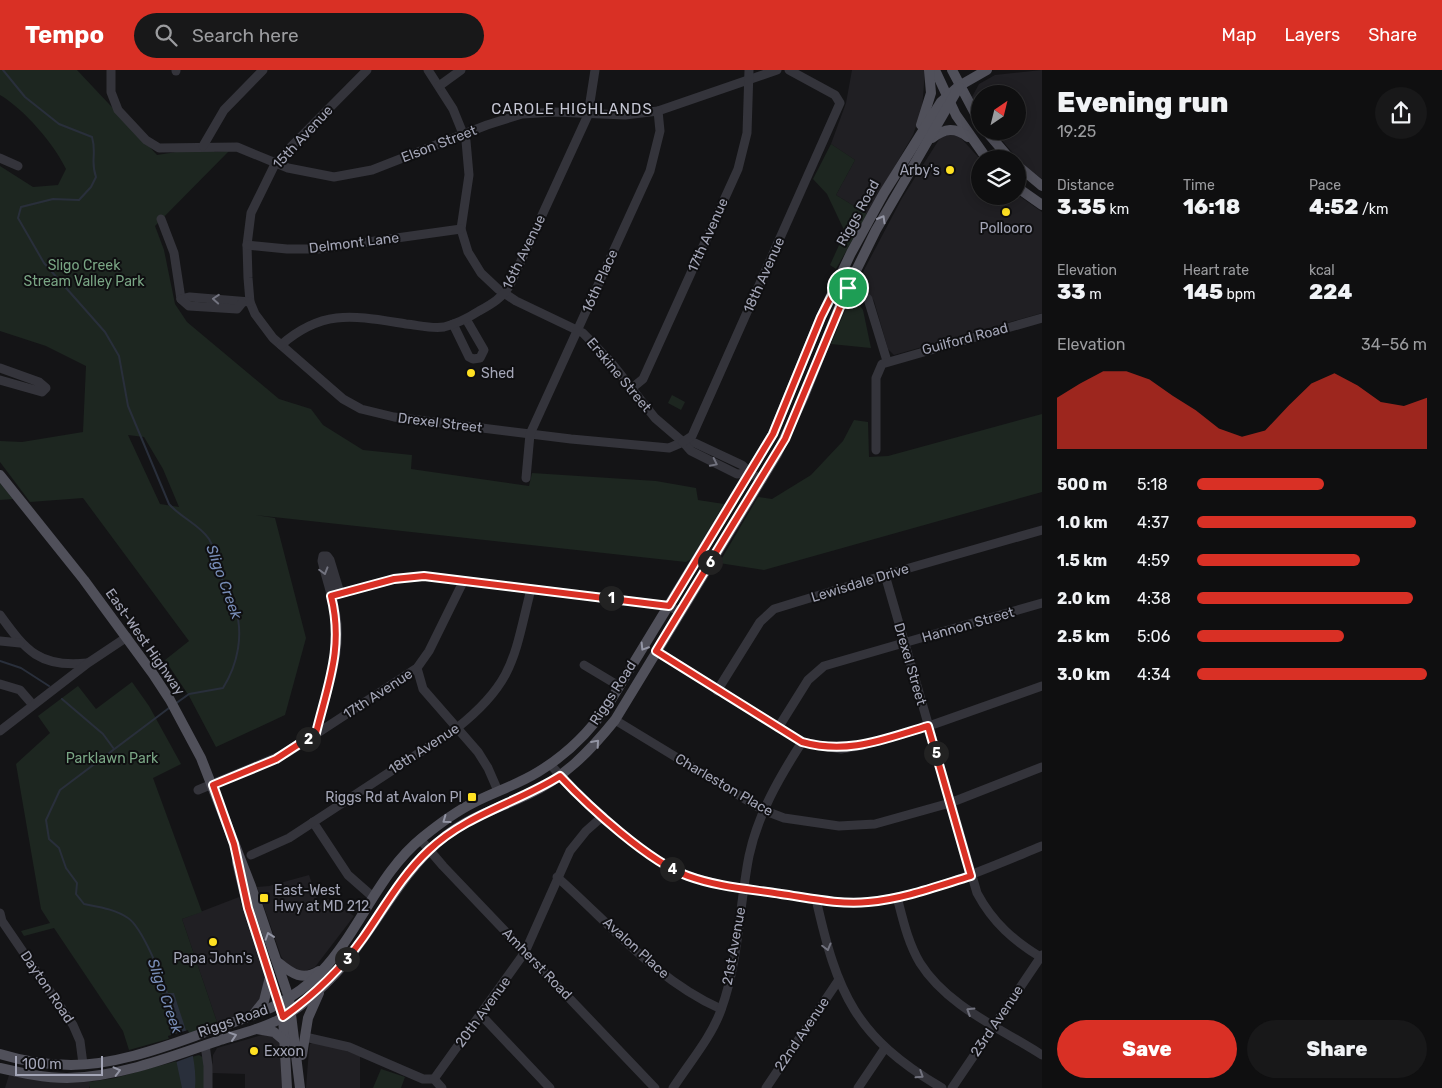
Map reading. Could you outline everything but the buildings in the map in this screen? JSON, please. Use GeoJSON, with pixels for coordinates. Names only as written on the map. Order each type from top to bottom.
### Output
{"type":"FeatureCollection","features":[{"type":"Feature","properties":{"kind":"main road"},"geometry":{"type":"LineString","coordinates":[[914,144],[931,93],[929,70]]}},
{"type":"Feature","properties":{"kind":"main road"},"geometry":{"type":"LineString","coordinates":[[935,70],[948,100],[980,150]]}},
{"type":"Feature","properties":{"kind":"main road"},"geometry":{"type":"LineString","coordinates":[[952,70],[971,107]]}},
{"type":"Feature","properties":{"kind":"main road","name":"Riggs Road"},"geometry":{"type":"LineString","coordinates":[[0,1054],[38,1063],[83,1064],[116,1059],[250,1018],[280,1004],[315,978],[330,963],[373,897],[402,857],[420,839],[460,810],[527,778],[570,750],[593,726],[620,686],[774,432],[821,317],[868,220],[914,144],[959,86],[987,70]]}},
{"type":"Feature","properties":{"kind":"main road","name":"Riggs Road"},"geometry":{"type":"LineString","coordinates":[[0,1068],[54,1078],[84,1077],[120,1071],[256,1029],[283,1017],[331,978],[362,939],[401,881],[429,849],[471,818],[528,795],[560,776],[592,748],[615,720],[762,480],[791,426],[849,285],[876,230],[927,142],[948,100]]}},
{"type":"Feature","properties":{"kind":"main road"},"geometry":{"type":"LineString","coordinates":[[927,142],[940,132],[951,129],[961,133],[976,145]]}},
{"type":"Feature","properties":{"kind":"main road"},"geometry":{"type":"LineString","coordinates":[[994,140],[1002,150]]}},
{"type":"Feature","properties":{"kind":"main road"},"geometry":{"type":"LineString","coordinates":[[1026,173],[1042,186]]}},
{"type":"Feature","properties":{"kind":"main road"},"geometry":{"type":"LineString","coordinates":[[1026,194],[1042,205]]}},
{"type":"Feature","properties":{"kind":"main road","name":"East-West Highway"},"geometry":{"type":"LineString","coordinates":[[0,475],[126,637],[178,714],[213,785],[278,962],[292,1011],[300,1083]]}},
{"type":"Feature","properties":{"kind":"main road","name":"East-West Highway"},"geometry":{"type":"LineString","coordinates":[[234,844],[248,908],[283,1017],[286,1042],[287,1088]]}},
{"type":"Feature","properties":{"kind":"main road"},"geometry":{"type":"LineString","coordinates":[[278,962],[290,973],[302,976],[311,975],[330,963]]}},
{"type":"Feature","properties":{"kind":"main road"},"geometry":{"type":"LineString","coordinates":[[250,1018],[264,1001],[270,976]]}},
{"type":"Feature","properties":{"kind":"main road"},"geometry":{"type":"LineString","coordinates":[[300,1083],[304,1037],[311,1007],[331,978]]}},
{"type":"Feature","properties":{"kind":"main road"},"geometry":{"type":"LineString","coordinates":[[256,1029],[274,1032],[286,1042]]}},
{"type":"Feature","properties":{"kind":"street","name":"Elson Street"},"geometry":{"type":"LineString","coordinates":[[111,70],[112,92],[118,110],[146,140],[158,148],[237,147],[276,162],[322,176],[352,175],[372,170],[464,134],[522,114],[555,112],[588,115],[631,115],[658,111],[777,70]]}},
{"type":"Feature","properties":{"kind":"street"},"geometry":{"type":"LineString","coordinates":[[203,146],[216,120],[263,70]]}},
{"type":"Feature","properties":{"kind":"street","name":"15th Avenue"},"geometry":{"type":"LineString","coordinates":[[246,303],[247,245],[254,204],[276,162],[367,70]]}},
{"type":"Feature","properties":{"kind":"street","name":"Erskine Street"},"geometry":{"type":"LineString","coordinates":[[428,70],[439,86],[464,134],[469,175],[462,208],[461,229],[464,243],[474,264],[487,280],[516,301],[578,329],[601,350],[655,418],[683,442]]}},
{"type":"Feature","properties":{"kind":"street"},"geometry":{"type":"LineString","coordinates":[[439,86],[461,70]]}},
{"type":"Feature","properties":{"kind":"street","name":"16th Avenue"},"geometry":{"type":"LineString","coordinates":[[281,345],[304,328],[338,316],[366,317],[430,327],[453,324],[466,319],[499,299],[505,293],[588,115],[595,70]]}},
{"type":"Feature","properties":{"kind":"street","name":"17th Avenue"},"geometry":{"type":"LineString","coordinates":[[632,388],[643,379],[738,169],[747,133],[749,70]]}},
{"type":"Feature","properties":{"kind":"street","name":"18th Avenue"},"geometry":{"type":"LineString","coordinates":[[683,442],[692,436],[840,103],[835,95],[789,70]]}},
{"type":"Feature","properties":{"kind":"street","name":"16th Place"},"geometry":{"type":"LineString","coordinates":[[526,478],[530,434],[650,171],[660,131],[658,111]]}},
{"type":"Feature","properties":{"kind":"street"},"geometry":{"type":"LineString","coordinates":[[0,158],[18,166]]}},
{"type":"Feature","properties":{"kind":"street"},"geometry":{"type":"LineString","coordinates":[[161,219],[174,253],[181,299],[190,297],[246,303]]}},
{"type":"Feature","properties":{"kind":"street","name":"Delmont Lane"},"geometry":{"type":"LineString","coordinates":[[247,245],[287,249],[318,249],[461,229]]}},
{"type":"Feature","properties":{"kind":"street"},"geometry":{"type":"LineString","coordinates":[[839,280],[849,285],[869,305],[887,361],[882,364],[876,378],[876,450]]}},
{"type":"Feature","properties":{"kind":"street","name":"Drexel Street"},"geometry":{"type":"LineString","coordinates":[[246,303],[262,326],[281,345],[337,394],[361,409],[394,418],[530,434],[669,448],[683,442]]}},
{"type":"Feature","properties":{"kind":"street","name":"Guilford Road"},"geometry":{"type":"LineString","coordinates":[[887,361],[1042,318]]}},
{"type":"Feature","properties":{"kind":"street"},"geometry":{"type":"LineString","coordinates":[[453,324],[469,357],[476,360],[480,358],[484,350],[466,319]]}},
{"type":"Feature","properties":{"kind":"street"},"geometry":{"type":"LineString","coordinates":[[0,368],[39,382],[46,388],[42,392],[0,380]]}},
{"type":"Feature","properties":{"kind":"street"},"geometry":{"type":"LineString","coordinates":[[683,442],[690,451],[737,474],[750,473],[762,480]]}},
{"type":"Feature","properties":{"kind":"street","name":"Lewisdale Drive"},"geometry":{"type":"LineString","coordinates":[[717,691],[760,622],[770,612],[791,603],[1042,530]]}},
{"type":"Feature","properties":{"kind":"street","name":"Drexel Street"},"geometry":{"type":"LineString","coordinates":[[884,575],[971,876],[981,900],[996,921],[1016,942],[1041,957]]}},
{"type":"Feature","properties":{"kind":"street"},"geometry":{"type":"LineString","coordinates":[[316,733],[338,635],[336,594],[384,581],[413,576],[435,577],[463,582],[669,606],[680,612]]}},
{"type":"Feature","properties":{"kind":"street","name":"17th Avenue"},"geometry":{"type":"LineString","coordinates":[[198,790],[276,759],[417,668],[429,651],[463,582]]}},
{"type":"Feature","properties":{"kind":"street","name":"18th Avenue"},"geometry":{"type":"LineString","coordinates":[[252,855],[284,841],[457,728],[481,709],[505,679],[513,658],[530,589]]}},
{"type":"Feature","properties":{"kind":"street","name":"Hannon Street"},"geometry":{"type":"LineString","coordinates":[[778,728],[816,671],[830,664],[1042,604]]}},
{"type":"Feature","properties":{"kind":"street"},"geometry":{"type":"LineString","coordinates":[[0,615],[20,643],[35,655],[51,662],[71,665],[88,663]]}},
{"type":"Feature","properties":{"kind":"street"},"geometry":{"type":"LineString","coordinates":[[0,731],[88,663],[126,637]]}},
{"type":"Feature","properties":{"kind":"street"},"geometry":{"type":"LineString","coordinates":[[0,641],[20,643]]}},
{"type":"Feature","properties":{"kind":"street"},"geometry":{"type":"LineString","coordinates":[[656,651],[717,691],[802,742],[828,748],[851,748],[928,726],[1042,686]]}},
{"type":"Feature","properties":{"kind":"street"},"geometry":{"type":"LineString","coordinates":[[584,665],[620,686]]}},
{"type":"Feature","properties":{"kind":"street"},"geometry":{"type":"LineString","coordinates":[[417,668],[423,689],[482,759],[498,791]]}},
{"type":"Feature","properties":{"kind":"street"},"geometry":{"type":"LineString","coordinates":[[0,684],[20,690],[33,705]]}},
{"type":"Feature","properties":{"kind":"street","name":"Charleston Place"},"geometry":{"type":"LineString","coordinates":[[615,720],[763,810],[784,818],[854,827],[886,822],[950,803],[1042,767]]}},
{"type":"Feature","properties":{"kind":"street","name":"21st Avenue"},"geometry":{"type":"LineString","coordinates":[[673,1088],[707,1037],[722,1010],[734,956],[750,851],[763,810],[802,742]]}},
{"type":"Feature","properties":{"kind":"street"},"geometry":{"type":"LineString","coordinates":[[550,764],[560,776],[603,816],[668,866],[705,881],[744,888],[816,899],[866,903],[897,898],[971,876],[1042,846]]}},
{"type":"Feature","properties":{"kind":"street","name":"20th Avenue"},"geometry":{"type":"LineString","coordinates":[[434,1079],[525,952],[570,851],[586,831],[603,816]]}},
{"type":"Feature","properties":{"kind":"street"},"geometry":{"type":"LineString","coordinates":[[312,822],[348,875],[373,897]]}},
{"type":"Feature","properties":{"kind":"street","name":"Amherst Road"},"geometry":{"type":"LineString","coordinates":[[420,839],[655,1088]]}},
{"type":"Feature","properties":{"kind":"street","name":"Avalon Place"},"geometry":{"type":"LineString","coordinates":[[557,878],[657,970],[690,993],[722,1010]]}},
{"type":"Feature","properties":{"kind":"street"},"geometry":{"type":"LineString","coordinates":[[897,898],[912,947],[926,973],[950,997],[1042,1054]]}},
{"type":"Feature","properties":{"kind":"street"},"geometry":{"type":"LineString","coordinates":[[816,899],[827,946],[838,981],[854,1010],[885,1048],[942,1088]]}},
{"type":"Feature","properties":{"kind":"street","name":"Dayton Road"},"geometry":{"type":"LineString","coordinates":[[1,919],[73,1025],[80,1041],[83,1064]]}},
{"type":"Feature","properties":{"kind":"street","name":"23rd Avenue"},"geometry":{"type":"LineString","coordinates":[[952,1088],[1041,957]]}},
{"type":"Feature","properties":{"kind":"street","name":"22nd Avenue"},"geometry":{"type":"LineString","coordinates":[[766,1088],[838,981]]}},
{"type":"Feature","properties":{"kind":"street"},"geometry":{"type":"LineString","coordinates":[[481,1015],[550,1088]]}},
{"type":"Feature","properties":{"kind":"street"},"geometry":{"type":"LineString","coordinates":[[304,1037],[349,1047],[423,1079],[434,1079],[442,1088]]}},
{"type":"Feature","properties":{"kind":"street"},"geometry":{"type":"LineString","coordinates":[[205,1045],[208,1066],[208,1088]]}},
{"type":"Feature","properties":{"kind":"street"},"geometry":{"type":"LineString","coordinates":[[858,1088],[885,1048]]}},
{"type":"Feature","properties":{"kind":"shaded area"},"geometry":{"type":"Polygon","coordinates":[[[852,70],[925,70],[922,109],[913,135],[867,214],[836,195],[855,160],[831,144],[846,103],[852,70]]]}},
{"type":"Feature","properties":{"kind":"shaded area"},"geometry":{"type":"Polygon","coordinates":[[[1042,70],[1042,179],[1026,167],[1026,150],[1010,150],[1002,140],[1026,140],[1026,85],[978,85],[995,75],[1042,70]]]}},
{"type":"Feature","properties":{"kind":"shaded area"},"geometry":{"type":"Polygon","coordinates":[[[950,134],[959,136],[972,150],[971,205],[1026,205],[1026,201],[1042,212],[1042,313],[894,355],[888,349],[874,301],[861,282],[864,270],[902,198],[940,138],[950,134]]]}},
{"type":"Feature","properties":{"kind":"shaded area"},"geometry":{"type":"Polygon","coordinates":[[[309,875],[319,905],[328,899],[354,916],[315,967],[303,972],[288,967],[281,956],[257,887],[269,886],[309,875]]]}},
{"type":"Feature","properties":{"kind":"shaded area"},"geometry":{"type":"Polygon","coordinates":[[[239,897],[266,979],[265,992],[250,1013],[218,1025],[182,919],[239,897]]]}},
{"type":"Feature","properties":{"kind":"shaded area"},"geometry":{"type":"Polygon","coordinates":[[[269,1033],[281,1043],[282,1088],[245,1088],[245,1074],[212,1073],[213,1055],[217,1048],[269,1033]]]}},
{"type":"Feature","properties":{"kind":"shaded area"},"geometry":{"type":"Polygon","coordinates":[[[322,1042],[360,1056],[360,1088],[306,1088],[309,1049],[310,1044],[322,1042]]]}},
{"type":"Feature","properties":{"kind":"shaded area"},"geometry":{"type":"Polygon","coordinates":[[[9,1075],[46,1081],[92,1081],[89,1088],[5,1088],[9,1075]]]}},
{"type":"Feature","properties":{"kind":"green space","name":"Sligo Creek Stream Valley Park"},"geometry":{"type":"Polygon","coordinates":[[[0,70],[77,70],[157,155],[214,146],[214,152],[229,151],[155,226],[164,250],[175,304],[187,322],[279,399],[311,409],[323,425],[363,450],[412,455],[411,469],[529,486],[532,473],[656,481],[696,488],[698,500],[724,504],[691,559],[686,562],[255,515],[275,518],[306,638],[285,715],[216,747],[189,696],[165,660],[189,641],[83,498],[30,502],[0,462],[0,441],[22,442],[83,432],[86,366],[46,346],[0,331],[0,166],[33,187],[58,185],[66,169],[61,159],[38,128],[19,109],[0,95],[0,70]],[[128,435],[160,504],[179,507],[163,469],[144,437],[128,435]]]}},
{"type":"Feature","properties":{"kind":"green space"},"geometry":{"type":"Polygon","coordinates":[[[831,144],[855,160],[836,195],[867,214],[836,269],[830,265],[845,232],[827,194],[813,179],[831,144]]]}},
{"type":"Feature","properties":{"kind":"green space"},"geometry":{"type":"Polygon","coordinates":[[[853,304],[860,306],[863,310],[871,348],[831,344],[846,308],[853,304]]]}},
{"type":"Feature","properties":{"kind":"green space"},"geometry":{"type":"Polygon","coordinates":[[[672,395],[685,402],[681,410],[668,403],[672,395]]]}},
{"type":"Feature","properties":{"kind":"green space"},"geometry":{"type":"Polygon","coordinates":[[[1042,414],[1042,492],[764,570],[719,563],[758,497],[772,499],[811,475],[843,441],[854,420],[868,422],[869,457],[888,456],[1042,414]]]}},
{"type":"Feature","properties":{"kind":"green space"},"geometry":{"type":"Polygon","coordinates":[[[0,483],[13,499],[0,500],[0,483]]]}},
{"type":"Feature","properties":{"kind":"green space","name":"Parklawn Park"},"geometry":{"type":"Polygon","coordinates":[[[132,682],[149,706],[181,764],[153,778],[202,912],[182,919],[218,1025],[129,1050],[123,1031],[54,928],[24,936],[21,931],[50,923],[41,909],[16,764],[50,733],[38,716],[78,686],[96,709],[132,682]]]}},
{"type":"Feature","properties":{"kind":"green space"},"geometry":{"type":"Polygon","coordinates":[[[199,1055],[204,1058],[205,1088],[90,1088],[89,1082],[115,1078],[199,1055]]]}},
{"type":"Feature","properties":{"kind":"green space"},"geometry":{"type":"Polygon","coordinates":[[[381,1069],[405,1077],[401,1088],[373,1088],[381,1069]]]}},
{"type":"Feature","properties":{"kind":"water"},"geometry":{"type":"Polygon","coordinates":[[[162,993],[174,993],[192,1052],[195,1088],[182,1088],[162,993]]]}},
{"type":"Feature","properties":{"kind":"pier"},"geometry":{"type":"Polygon","coordinates":[[[188,1030],[195,1055],[176,1062],[168,1036],[188,1030]]]}},
{"type":"Feature","properties":{"kind":"waterway","name":"Sligo Creek"},"geometry":{"type":"LineString","coordinates":[[3,70],[25,97],[59,124],[92,137],[96,177],[91,187],[79,200],[53,199],[21,207],[18,218],[44,263],[105,332],[119,356],[128,406],[169,504],[200,529],[209,539],[216,554],[222,579],[238,617],[239,638],[236,659],[223,688],[189,694],[175,704]]}},
{"type":"Feature","properties":{"kind":"waterway"},"geometry":{"type":"LineString","coordinates":[[0,661],[21,668],[49,686]]}},
{"type":"Feature","properties":{"kind":"waterway"},"geometry":{"type":"LineString","coordinates":[[62,699],[103,734],[114,749]]}},
{"type":"Feature","properties":{"kind":"waterway","name":"Sligo Creek"},"geometry":{"type":"LineString","coordinates":[[167,993],[151,953],[133,923],[118,912],[84,904],[76,894],[77,883],[66,868],[59,848],[49,839],[46,820],[60,790],[169,708]]}},
{"type":"Feature","properties":{"kind":"place","name":"Arby's"},"geometry":{"type":"Point","coordinates":[950,170]}},
{"type":"Feature","properties":{"kind":"place","name":"Pollooro"},"geometry":{"type":"Point","coordinates":[1006,212]}},
{"type":"Feature","properties":{"kind":"place","name":"Shed"},"geometry":{"type":"Point","coordinates":[471,373]}},
{"type":"Feature","properties":{"kind":"place","name":"Riggs Rd at Avalon Pl"},"geometry":{"type":"Point","coordinates":[472,797]}},
{"type":"Feature","properties":{"kind":"place","name":"East-West Hwy at MD 212"},"geometry":{"type":"Point","coordinates":[264,898]}},
{"type":"Feature","properties":{"kind":"place","name":"Papa John's"},"geometry":{"type":"Point","coordinates":[213,942]}},
{"type":"Feature","properties":{"kind":"place","name":"Exxon"},"geometry":{"type":"Point","coordinates":[254,1051]}},
{"type":"Feature","properties":{"kind":"district","name":"CAROLE HIGHLANDS"},"geometry":{"type":"Point","coordinates":[572,109]}},
{"type":"Feature","properties":{"kind":"route"},"geometry":{"type":"LineString","coordinates":[[838,283],[848,288],[785,439],[768,470],[729,530],[656,651],[717,691],[802,742],[814,746],[851,748],[928,726],[971,876],[897,898],[866,903],[816,899],[705,881],[686,875],[652,856],[603,816],[560,776],[528,795],[471,818],[429,849],[401,881],[362,939],[331,978],[307,1000],[283,1017],[248,908],[234,844],[213,785],[276,759],[316,733],[338,635],[331,596],[384,581],[424,576],[669,606],[773,434],[821,317],[838,283]]}}]}
